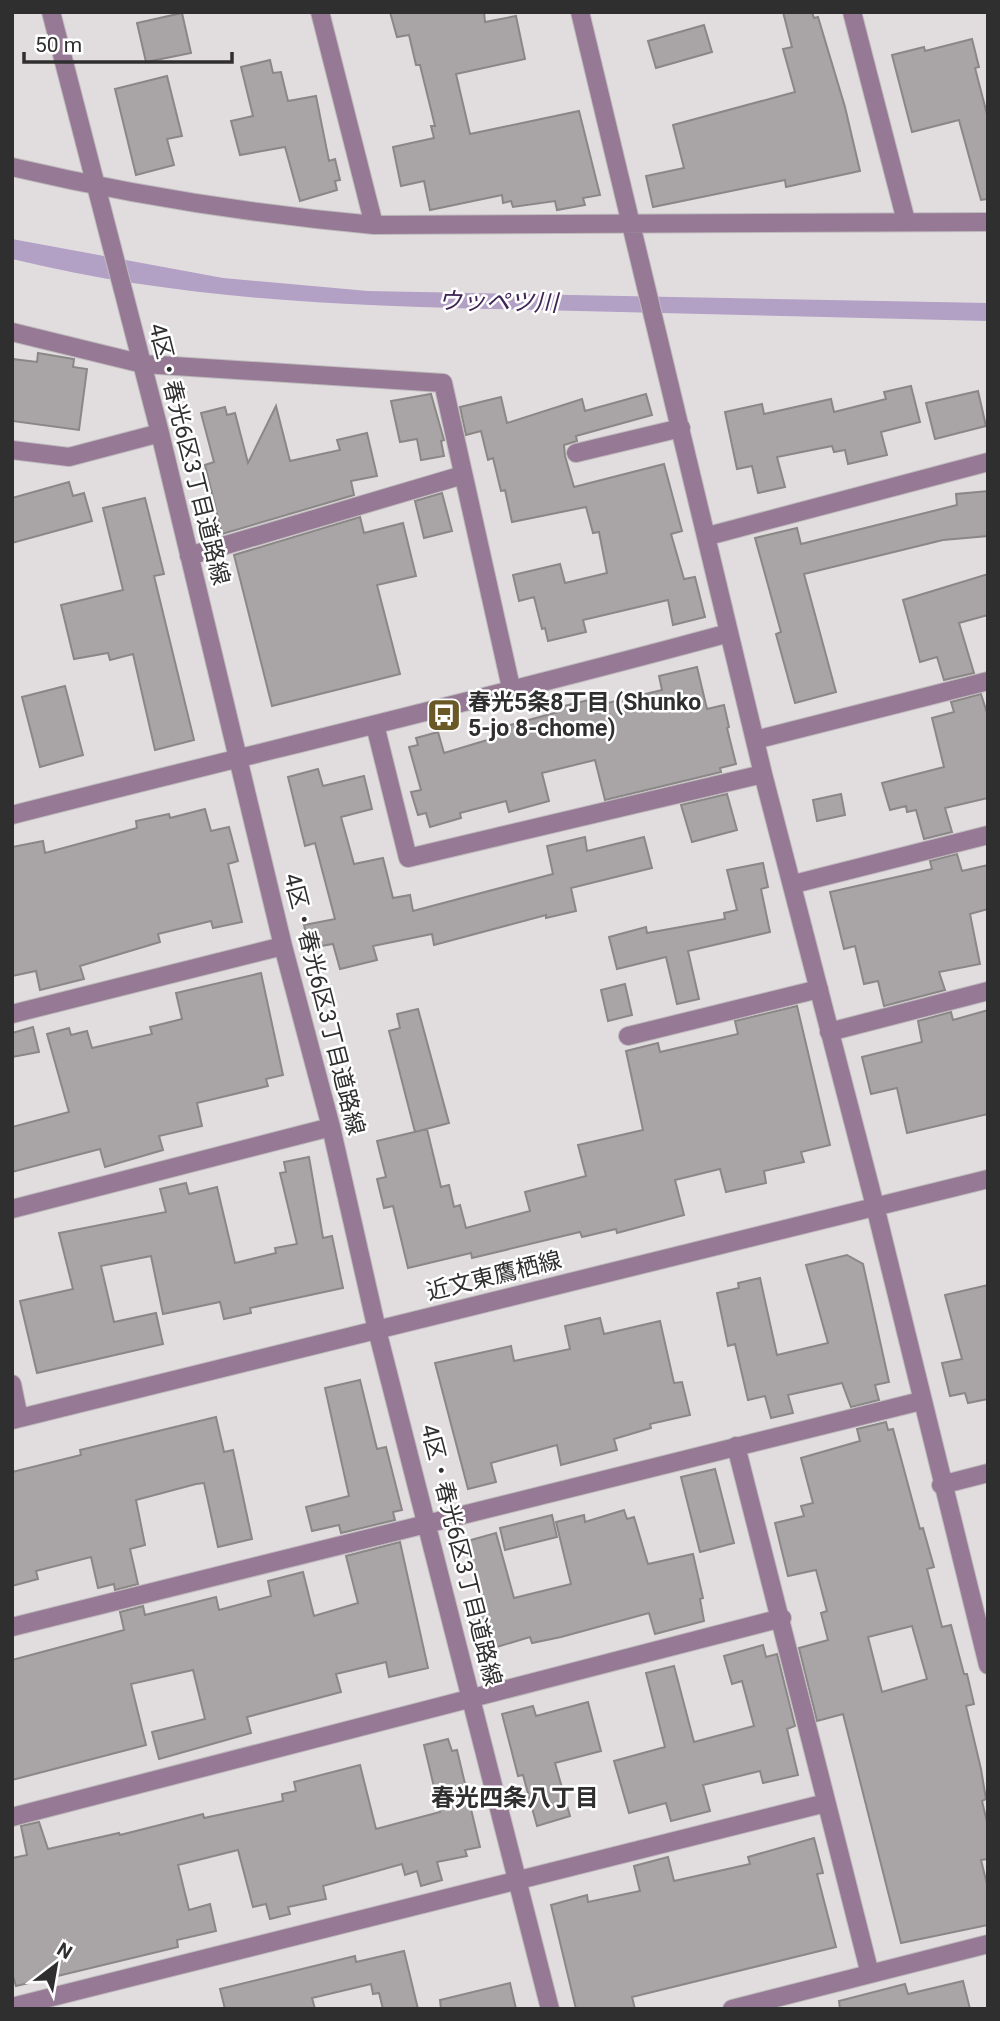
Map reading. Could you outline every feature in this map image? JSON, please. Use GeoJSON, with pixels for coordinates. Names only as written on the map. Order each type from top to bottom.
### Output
{"type":"FeatureCollection","features":[{"type":"Feature","properties":{"kind":"street","name":"4区・春光6区3丁目道路線"},"geometry":{"type":"LineString","coordinates":[[51,12],[94,186],[141,356],[283,946],[331,1127],[377,1330],[550,2009]]}},
{"type":"Feature","properties":{"kind":"street"},"geometry":{"type":"LineString","coordinates":[[320,12],[374,225]]}},
{"type":"Feature","properties":{"kind":"street"},"geometry":{"type":"LineString","coordinates":[[580,12],[763,774],[794,884],[875,1206],[941,1485],[988,1665]]}},
{"type":"Feature","properties":{"kind":"street"},"geometry":{"type":"LineString","coordinates":[[852,12],[906,221]]}},
{"type":"Feature","properties":{"kind":"street"},"geometry":{"type":"LineString","coordinates":[[12,167],[94,186],[295,218],[374,225],[988,222]]}},
{"type":"Feature","properties":{"kind":"street"},"geometry":{"type":"LineString","coordinates":[[12,332],[141,356],[443,383],[512,692]]}},
{"type":"Feature","properties":{"kind":"street"},"geometry":{"type":"LineString","coordinates":[[576,453],[681,428]]}},
{"type":"Feature","properties":{"kind":"street"},"geometry":{"type":"LineString","coordinates":[[12,450],[69,457],[160,433]]}},
{"type":"Feature","properties":{"kind":"street"},"geometry":{"type":"LineString","coordinates":[[708,536],[988,462]]}},
{"type":"Feature","properties":{"kind":"street"},"geometry":{"type":"LineString","coordinates":[[189,556],[463,474]]}},
{"type":"Feature","properties":{"kind":"street"},"geometry":{"type":"LineString","coordinates":[[12,815],[237,757],[512,692],[729,633]]}},
{"type":"Feature","properties":{"kind":"street"},"geometry":{"type":"LineString","coordinates":[[755,740],[988,681]]}},
{"type":"Feature","properties":{"kind":"street"},"geometry":{"type":"LineString","coordinates":[[375,724],[408,858],[763,774]]}},
{"type":"Feature","properties":{"kind":"street"},"geometry":{"type":"LineString","coordinates":[[794,884],[988,835]]}},
{"type":"Feature","properties":{"kind":"street"},"geometry":{"type":"LineString","coordinates":[[12,1014],[283,946]]}},
{"type":"Feature","properties":{"kind":"street"},"geometry":{"type":"LineString","coordinates":[[628,1035],[819,989]]}},
{"type":"Feature","properties":{"kind":"street"},"geometry":{"type":"LineString","coordinates":[[829,1031],[988,991]]}},
{"type":"Feature","properties":{"kind":"street"},"geometry":{"type":"LineString","coordinates":[[12,1209],[331,1127]]}},
{"type":"Feature","properties":{"kind":"street","name":"近文東鷹栖線"},"geometry":{"type":"LineString","coordinates":[[16,1419],[988,1179]]}},
{"type":"Feature","properties":{"kind":"street"},"geometry":{"type":"LineString","coordinates":[[12,1384],[16,1419]]}},
{"type":"Feature","properties":{"kind":"street"},"geometry":{"type":"LineString","coordinates":[[12,1627],[921,1401]]}},
{"type":"Feature","properties":{"kind":"street"},"geometry":{"type":"LineString","coordinates":[[736,1446],[782,1618],[870,1974]]}},
{"type":"Feature","properties":{"kind":"street"},"geometry":{"type":"LineString","coordinates":[[941,1485],[988,1473]]}},
{"type":"Feature","properties":{"kind":"street"},"geometry":{"type":"LineString","coordinates":[[12,1817],[782,1618]]}},
{"type":"Feature","properties":{"kind":"street"},"geometry":{"type":"LineString","coordinates":[[12,2007],[827,1803]]}},
{"type":"Feature","properties":{"kind":"street"},"geometry":{"type":"LineString","coordinates":[[732,2009],[988,1944]]}},
{"type":"Feature","properties":{"kind":"water","name":"ウッペツ川"},"geometry":{"type":"Polygon","coordinates":[[[12,239],[223,278],[368,291],[988,303],[988,321],[471,308],[274,299],[144,285],[12,259],[12,239]]]}},
{"type":"Feature","properties":{"kind":"building"},"geometry":{"type":"Polygon","coordinates":[[[390,12],[484,12],[485,22],[516,16],[525,59],[456,74],[470,134],[579,111],[600,195],[583,198],[585,205],[557,210],[555,201],[513,207],[511,201],[503,203],[502,195],[430,210],[424,181],[401,186],[393,147],[434,138],[431,126],[435,126],[420,65],[416,65],[409,35],[397,37],[390,12]]]}},
{"type":"Feature","properties":{"kind":"building"},"geometry":{"type":"Polygon","coordinates":[[[783,12],[812,12],[814,18],[818,17],[845,107],[860,171],[786,187],[785,180],[653,207],[646,176],[684,168],[673,125],[795,92],[783,49],[792,47],[783,12]]]}},
{"type":"Feature","properties":{"kind":"building"},"geometry":{"type":"Polygon","coordinates":[[[182,13],[191,53],[146,62],[137,23],[182,13]]]}},
{"type":"Feature","properties":{"kind":"building"},"geometry":{"type":"Polygon","coordinates":[[[704,25],[712,52],[656,68],[648,41],[704,25]]]}},
{"type":"Feature","properties":{"kind":"building"},"geometry":{"type":"Polygon","coordinates":[[[972,39],[979,67],[975,68],[988,118],[988,199],[981,200],[959,120],[912,132],[892,55],[924,47],[925,51],[972,39]]]}},
{"type":"Feature","properties":{"kind":"building"},"geometry":{"type":"Polygon","coordinates":[[[270,60],[273,73],[281,72],[288,101],[316,96],[329,161],[335,159],[340,180],[335,181],[337,190],[300,201],[285,147],[240,155],[231,121],[253,116],[241,67],[270,60]]]}},
{"type":"Feature","properties":{"kind":"building"},"geometry":{"type":"Polygon","coordinates":[[[167,76],[182,136],[167,139],[174,165],[136,175],[115,89],[167,76]]]}},
{"type":"Feature","properties":{"kind":"building"},"geometry":{"type":"Polygon","coordinates":[[[38,353],[74,359],[73,367],[87,369],[79,430],[12,421],[12,359],[37,362],[38,353]]]}},
{"type":"Feature","properties":{"kind":"building"},"geometry":{"type":"Polygon","coordinates":[[[911,386],[920,422],[881,432],[887,455],[848,464],[845,450],[834,452],[832,446],[777,457],[785,487],[758,493],[752,466],[737,469],[725,412],[762,404],[764,414],[831,399],[834,412],[886,399],[884,392],[911,386]]]}},
{"type":"Feature","properties":{"kind":"building"},"geometry":{"type":"Polygon","coordinates":[[[978,391],[986,426],[935,439],[926,403],[978,391]]]}},
{"type":"Feature","properties":{"kind":"building"},"geometry":{"type":"Polygon","coordinates":[[[431,394],[444,440],[441,441],[444,456],[421,460],[417,439],[400,442],[391,401],[431,394]]]}},
{"type":"Feature","properties":{"kind":"building"},"geometry":{"type":"Polygon","coordinates":[[[646,394],[652,415],[576,436],[577,441],[564,445],[565,456],[574,487],[664,464],[682,531],[671,534],[684,579],[695,577],[705,617],[673,625],[668,600],[583,620],[586,632],[548,641],[534,597],[519,601],[513,575],[560,564],[565,583],[607,573],[599,532],[593,533],[586,507],[512,522],[505,490],[501,491],[493,458],[488,460],[481,431],[466,435],[460,407],[501,397],[507,423],[582,399],[585,411],[646,394]]]}},
{"type":"Feature","properties":{"kind":"building"},"geometry":{"type":"Polygon","coordinates":[[[276,406],[290,461],[340,450],[337,440],[367,433],[377,476],[351,481],[354,495],[222,534],[205,465],[214,462],[201,413],[225,407],[227,415],[235,413],[248,463],[276,406]]]}},
{"type":"Feature","properties":{"kind":"building"},"geometry":{"type":"Polygon","coordinates":[[[69,482],[73,496],[84,493],[92,521],[12,543],[12,498],[69,482]]]}},
{"type":"Feature","properties":{"kind":"building"},"geometry":{"type":"Polygon","coordinates":[[[988,491],[988,536],[943,540],[804,574],[836,692],[795,703],[776,634],[781,632],[755,538],[797,528],[801,544],[957,505],[956,494],[988,491]]]}},
{"type":"Feature","properties":{"kind":"building"},"geometry":{"type":"Polygon","coordinates":[[[442,493],[452,531],[424,538],[415,501],[442,493]]]}},
{"type":"Feature","properties":{"kind":"building"},"geometry":{"type":"Polygon","coordinates":[[[145,498],[164,574],[154,576],[194,740],[155,750],[133,654],[110,660],[108,653],[74,659],[61,605],[123,590],[103,508],[145,498]]]}},
{"type":"Feature","properties":{"kind":"building"},"geometry":{"type":"Polygon","coordinates":[[[360,517],[364,533],[403,523],[416,576],[377,585],[400,674],[272,706],[234,555],[360,517]]]}},
{"type":"Feature","properties":{"kind":"building"},"geometry":{"type":"Polygon","coordinates":[[[988,574],[988,615],[959,623],[974,673],[944,680],[937,657],[920,662],[903,600],[988,574]]]}},
{"type":"Feature","properties":{"kind":"building"},"geometry":{"type":"Polygon","coordinates":[[[697,667],[707,709],[724,705],[736,764],[720,768],[721,772],[605,800],[595,760],[542,773],[549,801],[509,812],[506,801],[460,813],[461,818],[430,827],[426,813],[418,815],[411,792],[421,790],[409,747],[418,745],[416,738],[438,732],[444,753],[494,738],[492,730],[558,712],[556,708],[589,700],[591,707],[662,690],[659,676],[697,667]]]}},
{"type":"Feature","properties":{"kind":"building"},"geometry":{"type":"Polygon","coordinates":[[[65,686],[83,755],[40,767],[22,697],[65,686]]]}},
{"type":"Feature","properties":{"kind":"building"},"geometry":{"type":"Polygon","coordinates":[[[981,694],[988,716],[988,798],[945,808],[952,832],[924,839],[916,810],[907,812],[906,806],[890,810],[882,783],[944,767],[932,718],[954,712],[951,702],[981,694]]]}},
{"type":"Feature","properties":{"kind":"building"},"geometry":{"type":"Polygon","coordinates":[[[318,769],[323,786],[364,776],[372,809],[341,817],[354,864],[383,858],[393,898],[410,895],[413,911],[553,874],[547,846],[585,837],[587,851],[644,837],[652,868],[571,888],[576,911],[546,918],[546,915],[434,945],[432,934],[373,946],[377,960],[340,969],[333,944],[309,948],[304,925],[335,919],[315,843],[305,846],[288,777],[318,769]]]}},
{"type":"Feature","properties":{"kind":"building"},"geometry":{"type":"Polygon","coordinates":[[[727,794],[737,830],[692,842],[681,805],[727,794]]]}},
{"type":"Feature","properties":{"kind":"building"},"geometry":{"type":"Polygon","coordinates":[[[841,794],[845,815],[817,821],[813,800],[841,794]]]}},
{"type":"Feature","properties":{"kind":"building"},"geometry":{"type":"Polygon","coordinates":[[[205,809],[211,831],[229,827],[238,861],[228,864],[242,922],[213,928],[211,921],[158,934],[160,942],[80,966],[84,979],[40,990],[36,971],[12,976],[12,847],[43,841],[45,853],[137,828],[136,821],[169,814],[170,818],[205,809]]]}},
{"type":"Feature","properties":{"kind":"building"},"geometry":{"type":"Polygon","coordinates":[[[957,854],[962,871],[988,865],[988,909],[970,914],[980,964],[939,972],[945,990],[884,1006],[878,981],[864,984],[855,946],[844,949],[830,892],[932,869],[930,861],[957,854]]]}},
{"type":"Feature","properties":{"kind":"building"},"geometry":{"type":"Polygon","coordinates":[[[763,863],[768,887],[761,889],[770,932],[688,951],[699,999],[677,1004],[666,957],[617,969],[609,937],[646,927],[647,933],[725,919],[724,913],[737,910],[727,870],[763,863]]]}},
{"type":"Feature","properties":{"kind":"building"},"geometry":{"type":"Polygon","coordinates":[[[261,973],[283,1075],[266,1079],[268,1086],[197,1103],[202,1126],[159,1136],[163,1150],[105,1167],[100,1149],[12,1172],[12,1127],[69,1112],[47,1034],[69,1028],[71,1035],[87,1031],[92,1048],[152,1034],[150,1027],[182,1019],[176,993],[261,973]]]}},
{"type":"Feature","properties":{"kind":"building"},"geometry":{"type":"Polygon","coordinates":[[[625,984],[632,1015],[608,1021],[601,990],[625,984]]]}},
{"type":"Feature","properties":{"kind":"building"},"geometry":{"type":"Polygon","coordinates":[[[797,1006],[830,1145],[801,1152],[804,1162],[764,1171],[766,1183],[726,1192],[720,1169],[675,1180],[684,1215],[617,1233],[616,1229],[582,1237],[580,1232],[472,1258],[471,1253],[408,1268],[393,1206],[384,1208],[377,1179],[386,1177],[377,1141],[427,1129],[441,1187],[449,1185],[454,1207],[460,1205],[466,1228],[530,1211],[525,1192],[586,1176],[578,1145],[643,1130],[626,1051],[658,1043],[660,1052],[738,1034],[735,1021],[797,1006]]]}},
{"type":"Feature","properties":{"kind":"building"},"geometry":{"type":"Polygon","coordinates":[[[418,1009],[449,1123],[415,1132],[389,1031],[400,1028],[397,1014],[418,1009]]]}},
{"type":"Feature","properties":{"kind":"building"},"geometry":{"type":"Polygon","coordinates":[[[988,1010],[988,1114],[907,1133],[897,1088],[871,1094],[862,1057],[922,1042],[918,1021],[951,1012],[953,1020],[988,1010]]]}},
{"type":"Feature","properties":{"kind":"building"},"geometry":{"type":"Polygon","coordinates":[[[33,1027],[39,1052],[12,1057],[12,1033],[33,1027]]]}},
{"type":"Feature","properties":{"kind":"building"},"geometry":{"type":"Polygon","coordinates":[[[309,1157],[323,1238],[332,1236],[343,1288],[250,1308],[251,1313],[224,1319],[220,1302],[163,1314],[151,1256],[101,1266],[114,1322],[156,1313],[163,1344],[37,1373],[20,1301],[73,1289],[59,1233],[166,1212],[160,1189],[186,1183],[189,1194],[217,1187],[235,1263],[276,1253],[275,1248],[297,1244],[280,1173],[286,1172],[284,1162],[309,1157]]]}},
{"type":"Feature","properties":{"kind":"building"},"geometry":{"type":"Polygon","coordinates":[[[847,1255],[863,1264],[889,1382],[875,1385],[879,1400],[851,1407],[842,1383],[788,1395],[793,1413],[771,1418],[765,1396],[748,1400],[735,1344],[728,1346],[717,1293],[739,1288],[738,1283],[760,1278],[777,1355],[828,1343],[806,1265],[847,1255]]]}},
{"type":"Feature","properties":{"kind":"building"},"geometry":{"type":"Polygon","coordinates":[[[988,1285],[988,1399],[968,1403],[965,1393],[950,1396],[942,1363],[962,1359],[945,1295],[988,1285]]]}},
{"type":"Feature","properties":{"kind":"building"},"geometry":{"type":"Polygon","coordinates":[[[600,1318],[604,1334],[660,1321],[674,1383],[682,1382],[690,1415],[650,1424],[651,1428],[614,1439],[617,1450],[561,1465],[557,1445],[491,1463],[496,1482],[468,1489],[435,1363],[511,1346],[514,1361],[570,1349],[565,1326],[600,1318]]]}},
{"type":"Feature","properties":{"kind":"building"},"geometry":{"type":"Polygon","coordinates":[[[360,1380],[377,1449],[386,1447],[402,1510],[393,1512],[395,1520],[341,1533],[339,1525],[312,1531],[306,1507],[349,1496],[325,1388],[360,1380]]]}},
{"type":"Feature","properties":{"kind":"building"},"geometry":{"type":"Polygon","coordinates":[[[216,1417],[224,1452],[233,1450],[252,1539],[218,1547],[204,1483],[196,1484],[136,1500],[145,1545],[130,1549],[138,1584],[115,1590],[114,1584],[98,1588],[91,1557],[36,1571],[38,1579],[12,1586],[12,1472],[81,1455],[80,1450],[216,1417]]]}},
{"type":"Feature","properties":{"kind":"building"},"geometry":{"type":"Polygon","coordinates":[[[886,1422],[888,1430],[893,1429],[920,1529],[923,1528],[934,1567],[927,1569],[942,1627],[951,1625],[964,1674],[967,1674],[974,1704],[966,1706],[986,1799],[982,1801],[988,1826],[988,1859],[981,1860],[988,1888],[988,1925],[901,1943],[843,1714],[817,1721],[799,1648],[828,1640],[821,1613],[827,1611],[816,1570],[788,1576],[775,1523],[804,1516],[801,1506],[813,1503],[801,1458],[860,1441],[857,1429],[886,1422]],[[912,1626],[868,1637],[882,1692],[927,1679],[912,1626]]]}},
{"type":"Feature","properties":{"kind":"building"},"geometry":{"type":"Polygon","coordinates":[[[715,1469],[734,1543],[700,1552],[681,1477],[715,1469]]]}},
{"type":"Feature","properties":{"kind":"building"},"geometry":{"type":"Polygon","coordinates":[[[624,1510],[627,1519],[634,1517],[648,1564],[693,1554],[703,1598],[700,1599],[704,1621],[655,1634],[649,1613],[561,1637],[532,1643],[530,1637],[487,1650],[473,1606],[482,1603],[464,1542],[496,1533],[514,1598],[571,1584],[556,1522],[584,1515],[585,1522],[624,1510]]]}},
{"type":"Feature","properties":{"kind":"building"},"geometry":{"type":"Polygon","coordinates":[[[552,1515],[557,1537],[505,1550],[500,1528],[552,1515]]]}},
{"type":"Feature","properties":{"kind":"building"},"geometry":{"type":"Polygon","coordinates":[[[400,1542],[428,1668],[389,1677],[386,1662],[336,1674],[341,1692],[247,1717],[251,1733],[159,1759],[152,1732],[205,1719],[193,1670],[131,1684],[146,1745],[12,1780],[12,1660],[124,1630],[120,1612],[143,1606],[145,1615],[216,1597],[219,1610],[271,1596],[268,1581],[303,1572],[314,1616],[358,1603],[346,1556],[400,1542]]]}},
{"type":"Feature","properties":{"kind":"building"},"geometry":{"type":"Polygon","coordinates":[[[763,1645],[766,1657],[777,1654],[795,1726],[787,1729],[798,1775],[763,1783],[760,1771],[703,1785],[710,1811],[671,1821],[666,1803],[629,1813],[614,1761],[665,1747],[646,1673],[674,1666],[694,1742],[754,1726],[742,1681],[732,1684],[724,1656],[763,1645]]]}},
{"type":"Feature","properties":{"kind":"building"},"geometry":{"type":"Polygon","coordinates":[[[588,1702],[601,1751],[555,1763],[570,1816],[537,1826],[523,1775],[518,1776],[502,1714],[533,1706],[536,1716],[588,1702]]]}},
{"type":"Feature","properties":{"kind":"building"},"geometry":{"type":"Polygon","coordinates":[[[448,1739],[452,1751],[457,1750],[480,1847],[465,1850],[467,1856],[437,1862],[442,1880],[421,1886],[417,1871],[405,1875],[402,1864],[323,1886],[326,1899],[288,1907],[290,1914],[270,1919],[266,1904],[253,1907],[238,1850],[178,1865],[189,1910],[210,1904],[216,1931],[177,1940],[178,1947],[16,1986],[12,1973],[12,1858],[27,1855],[21,1826],[39,1822],[48,1849],[119,1833],[120,1835],[203,1814],[204,1818],[283,1801],[282,1794],[296,1791],[294,1782],[360,1765],[376,1829],[440,1812],[424,1745],[448,1739]]]}},
{"type":"Feature","properties":{"kind":"building"},"geometry":{"type":"Polygon","coordinates":[[[814,1838],[823,1873],[817,1874],[836,1947],[632,1997],[635,2009],[576,2009],[551,1905],[587,1895],[588,1902],[640,1891],[634,1866],[668,1857],[674,1881],[750,1864],[748,1857],[814,1838]]]}},
{"type":"Feature","properties":{"kind":"building"},"geometry":{"type":"Polygon","coordinates":[[[404,1951],[418,2009],[383,2009],[379,1993],[373,1994],[371,1984],[312,1998],[315,2009],[225,2009],[220,1989],[355,1956],[356,1962],[404,1951]]]}},
{"type":"Feature","properties":{"kind":"building"},"geometry":{"type":"Polygon","coordinates":[[[963,1981],[970,2009],[840,2009],[839,2001],[905,1984],[908,1994],[963,1981]]]}},
{"type":"Feature","properties":{"kind":"building"},"geometry":{"type":"Polygon","coordinates":[[[510,1983],[516,2009],[441,2009],[440,2000],[510,1983]]]}},
{"type":"Feature","properties":{"kind":"place","name":"春光5条8丁目 (Shunko 5-jo 8-chome)"},"geometry":{"type":"Point","coordinates":[444,715]}},
{"type":"Feature","properties":{"kind":"district","name":"春光四条八丁目"},"geometry":{"type":"Point","coordinates":[515,1798]}}]}
